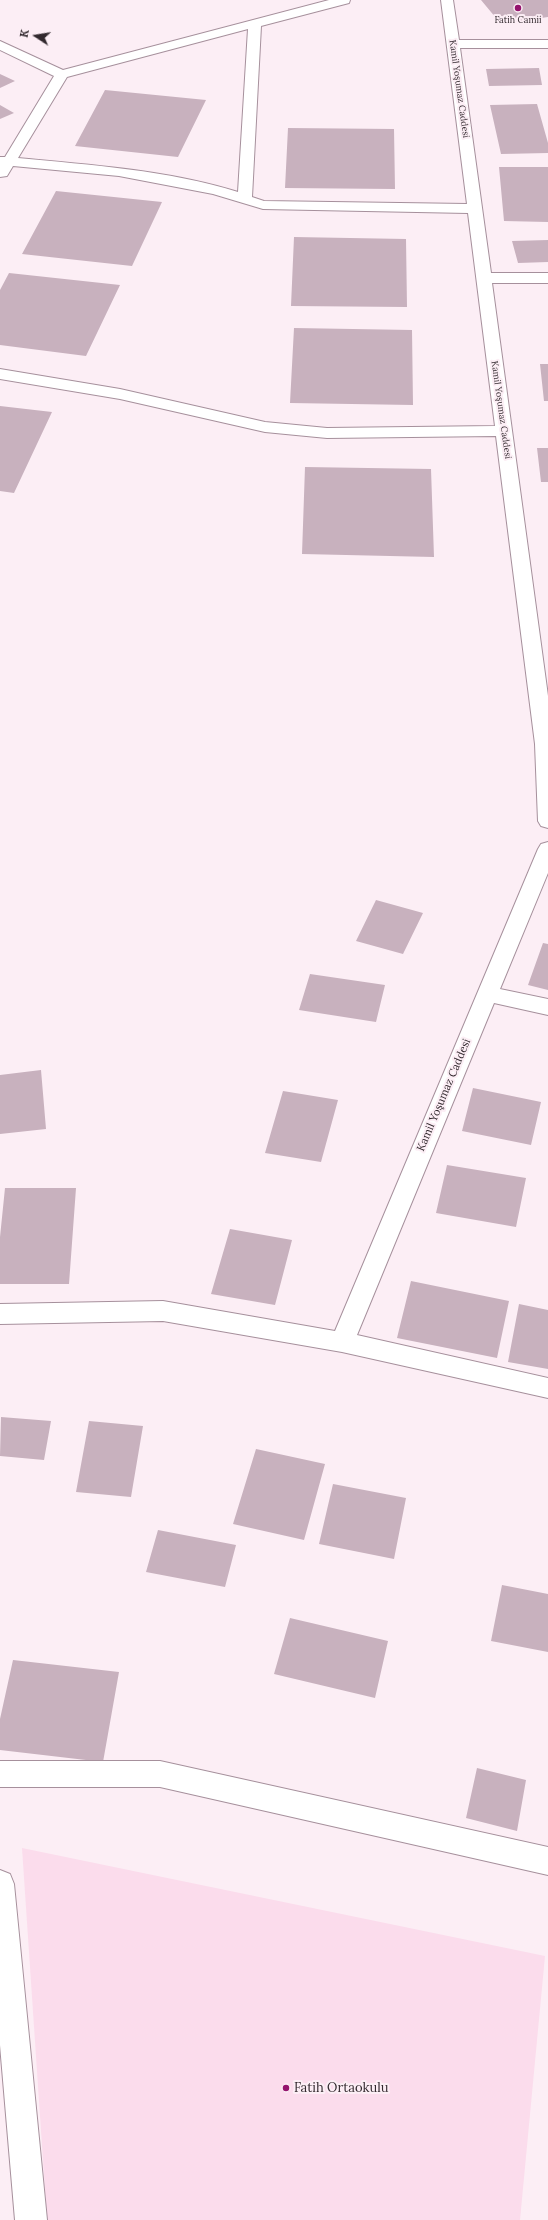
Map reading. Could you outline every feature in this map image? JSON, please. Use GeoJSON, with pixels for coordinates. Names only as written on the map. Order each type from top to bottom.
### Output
{"type":"FeatureCollection","features":[{"type":"Feature","properties":{"kind":"street"},"geometry":{"type":"LineString","coordinates":[[0,45],[62,74],[344,0]]}},
{"type":"Feature","properties":{"kind":"street","name":"Kamil Yoşumaz Caddesi"},"geometry":{"type":"LineString","coordinates":[[447,0],[545,744],[548,821]]}},
{"type":"Feature","properties":{"kind":"street"},"geometry":{"type":"LineString","coordinates":[[245,200],[254,23]]}},
{"type":"Feature","properties":{"kind":"street"},"geometry":{"type":"LineString","coordinates":[[453,44],[548,44]]}},
{"type":"Feature","properties":{"kind":"street"},"geometry":{"type":"LineString","coordinates":[[0,176],[4,161],[62,74]]}},
{"type":"Feature","properties":{"kind":"street"},"geometry":{"type":"LineString","coordinates":[[4,161],[119,172],[216,190],[263,205],[475,209]]}},
{"type":"Feature","properties":{"kind":"street"},"geometry":{"type":"LineString","coordinates":[[484,278],[548,278]]}},
{"type":"Feature","properties":{"kind":"street"},"geometry":{"type":"LineString","coordinates":[[0,374],[120,394],[265,427],[327,433],[504,431]]}},
{"type":"Feature","properties":{"kind":"street","name":"Kamil Yoşumaz Caddesi"},"geometry":{"type":"LineString","coordinates":[[342,1342],[486,994],[548,849]]}},
{"type":"Feature","properties":{"kind":"street"},"geometry":{"type":"LineString","coordinates":[[486,994],[548,1007]]}},
{"type":"Feature","properties":{"kind":"street"},"geometry":{"type":"LineString","coordinates":[[0,1314],[163,1311],[342,1342],[548,1388]]}},
{"type":"Feature","properties":{"kind":"street"},"geometry":{"type":"LineString","coordinates":[[0,1774],[160,1774],[548,1861]]}},
{"type":"Feature","properties":{"kind":"street"},"geometry":{"type":"LineString","coordinates":[[0,1884],[31,2220]]}},
{"type":"Feature","properties":{"kind":"shaded area","name":"Fatih Ortaokulu"},"geometry":{"type":"Polygon","coordinates":[[[22,1848],[545,1956],[520,2220],[47,2220],[22,1848]]]}},
{"type":"Feature","properties":{"kind":"building","name":"Fatih Camii"},"geometry":{"type":"Polygon","coordinates":[[[481,0],[548,0],[548,17],[501,24],[481,0]]]}},
{"type":"Feature","properties":{"kind":"building"},"geometry":{"type":"Polygon","coordinates":[[[539,68],[542,85],[489,86],[486,69],[539,68]]]}},
{"type":"Feature","properties":{"kind":"building"},"geometry":{"type":"Polygon","coordinates":[[[0,74],[15,81],[0,88],[0,74]]]}},
{"type":"Feature","properties":{"kind":"building"},"geometry":{"type":"Polygon","coordinates":[[[105,90],[206,100],[178,157],[75,146],[105,90]]]}},
{"type":"Feature","properties":{"kind":"building"},"geometry":{"type":"Polygon","coordinates":[[[537,104],[548,143],[548,153],[501,154],[490,105],[537,104]]]}},
{"type":"Feature","properties":{"kind":"building"},"geometry":{"type":"Polygon","coordinates":[[[0,105],[14,113],[0,119],[0,105]]]}},
{"type":"Feature","properties":{"kind":"building"},"geometry":{"type":"Polygon","coordinates":[[[288,128],[394,129],[395,189],[285,188],[288,128]]]}},
{"type":"Feature","properties":{"kind":"building"},"geometry":{"type":"Polygon","coordinates":[[[499,167],[548,167],[548,222],[504,221],[499,167]]]}},
{"type":"Feature","properties":{"kind":"building"},"geometry":{"type":"Polygon","coordinates":[[[56,191],[162,202],[132,266],[22,254],[56,191]]]}},
{"type":"Feature","properties":{"kind":"building"},"geometry":{"type":"Polygon","coordinates":[[[294,237],[406,239],[407,307],[291,306],[294,237]]]}},
{"type":"Feature","properties":{"kind":"building"},"geometry":{"type":"Polygon","coordinates":[[[548,240],[548,262],[518,263],[512,241],[548,240]]]}},
{"type":"Feature","properties":{"kind":"building"},"geometry":{"type":"Polygon","coordinates":[[[9,273],[120,285],[86,356],[0,345],[0,290],[9,273]]]}},
{"type":"Feature","properties":{"kind":"building"},"geometry":{"type":"Polygon","coordinates":[[[294,328],[412,330],[413,405],[290,403],[294,328]]]}},
{"type":"Feature","properties":{"kind":"building"},"geometry":{"type":"Polygon","coordinates":[[[540,364],[548,364],[548,401],[544,401],[540,364]]]}},
{"type":"Feature","properties":{"kind":"building"},"geometry":{"type":"Polygon","coordinates":[[[0,406],[52,412],[14,493],[0,491],[0,406]]]}},
{"type":"Feature","properties":{"kind":"building"},"geometry":{"type":"Polygon","coordinates":[[[537,448],[548,448],[548,482],[541,482],[537,448]]]}},
{"type":"Feature","properties":{"kind":"building"},"geometry":{"type":"Polygon","coordinates":[[[305,467],[431,469],[434,557],[302,554],[305,467]]]}},
{"type":"Feature","properties":{"kind":"building"},"geometry":{"type":"Polygon","coordinates":[[[376,900],[423,913],[403,954],[356,941],[376,900]]]}},
{"type":"Feature","properties":{"kind":"building"},"geometry":{"type":"Polygon","coordinates":[[[543,943],[548,944],[548,990],[528,985],[543,943]]]}},
{"type":"Feature","properties":{"kind":"building"},"geometry":{"type":"Polygon","coordinates":[[[310,974],[385,985],[376,1022],[299,1010],[310,974]]]}},
{"type":"Feature","properties":{"kind":"building"},"geometry":{"type":"Polygon","coordinates":[[[41,1070],[46,1129],[0,1134],[0,1075],[41,1070]]]}},
{"type":"Feature","properties":{"kind":"building"},"geometry":{"type":"Polygon","coordinates":[[[473,1088],[541,1102],[531,1145],[462,1131],[473,1088]]]}},
{"type":"Feature","properties":{"kind":"building"},"geometry":{"type":"Polygon","coordinates":[[[283,1091],[338,1100],[321,1162],[265,1153],[283,1091]]]}},
{"type":"Feature","properties":{"kind":"building"},"geometry":{"type":"Polygon","coordinates":[[[447,1165],[526,1178],[516,1227],[436,1213],[447,1165]]]}},
{"type":"Feature","properties":{"kind":"building"},"geometry":{"type":"Polygon","coordinates":[[[5,1188],[76,1188],[69,1284],[0,1284],[0,1237],[5,1188]]]}},
{"type":"Feature","properties":{"kind":"building"},"geometry":{"type":"Polygon","coordinates":[[[230,1229],[292,1240],[275,1305],[211,1294],[230,1229]]]}},
{"type":"Feature","properties":{"kind":"building"},"geometry":{"type":"Polygon","coordinates":[[[411,1281],[509,1301],[497,1358],[397,1338],[411,1281]]]}},
{"type":"Feature","properties":{"kind":"building"},"geometry":{"type":"Polygon","coordinates":[[[519,1304],[548,1310],[548,1369],[508,1362],[519,1304]]]}},
{"type":"Feature","properties":{"kind":"building"},"geometry":{"type":"Polygon","coordinates":[[[1,1417],[51,1421],[44,1460],[0,1456],[1,1417]]]}},
{"type":"Feature","properties":{"kind":"building"},"geometry":{"type":"Polygon","coordinates":[[[89,1421],[143,1426],[131,1497],[76,1492],[89,1421]]]}},
{"type":"Feature","properties":{"kind":"building"},"geometry":{"type":"Polygon","coordinates":[[[256,1449],[325,1464],[304,1540],[233,1524],[256,1449]]]}},
{"type":"Feature","properties":{"kind":"building"},"geometry":{"type":"Polygon","coordinates":[[[333,1484],[406,1498],[394,1559],[319,1544],[333,1484]]]}},
{"type":"Feature","properties":{"kind":"building"},"geometry":{"type":"Polygon","coordinates":[[[158,1530],[236,1545],[225,1587],[146,1572],[158,1530]]]}},
{"type":"Feature","properties":{"kind":"building"},"geometry":{"type":"Polygon","coordinates":[[[502,1585],[548,1594],[548,1652],[491,1641],[502,1585]]]}},
{"type":"Feature","properties":{"kind":"building"},"geometry":{"type":"Polygon","coordinates":[[[290,1618],[388,1641],[375,1698],[274,1674],[290,1618]]]}},
{"type":"Feature","properties":{"kind":"building"},"geometry":{"type":"Polygon","coordinates":[[[13,1660],[119,1672],[103,1762],[0,1750],[0,1719],[13,1660]]]}},
{"type":"Feature","properties":{"kind":"building"},"geometry":{"type":"Polygon","coordinates":[[[477,1768],[526,1780],[517,1831],[466,1818],[477,1768]]]}},
{"type":"Feature","properties":{"kind":"place","name":"Fatih Camii"},"geometry":{"type":"Point","coordinates":[518,8]}},
{"type":"Feature","properties":{"kind":"place","name":"Fatih Ortaokulu"},"geometry":{"type":"Point","coordinates":[286,2088]}}]}
